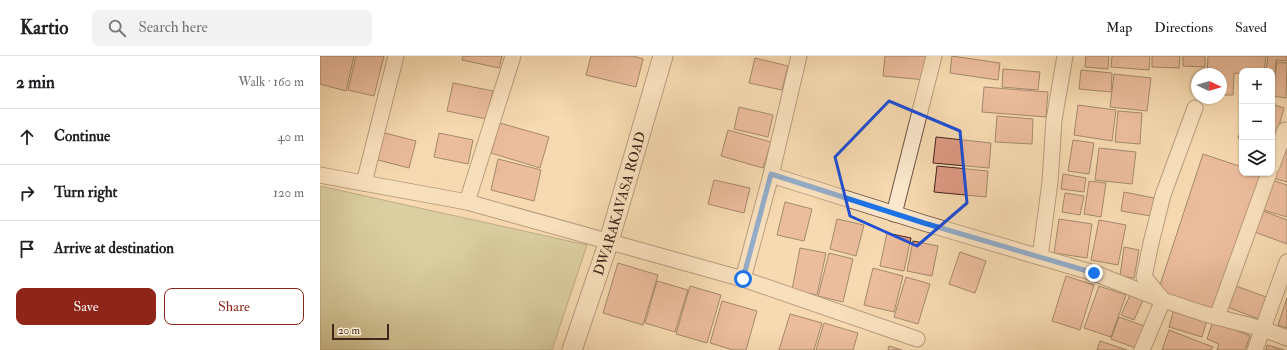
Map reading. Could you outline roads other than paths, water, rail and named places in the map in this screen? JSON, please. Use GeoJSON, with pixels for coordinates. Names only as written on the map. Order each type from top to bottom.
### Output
{"type":"FeatureCollection","features":[{"type":"Feature","properties":{"kind":"street"},"geometry":{"type":"LineString","coordinates":[[364,183],[396,56]]}},
{"type":"Feature","properties":{"kind":"street"},"geometry":{"type":"LineString","coordinates":[[467,202],[514,56]]}},
{"type":"Feature","properties":{"kind":"street","name":"DWARAKAVASA ROAD"},"geometry":{"type":"LineString","coordinates":[[572,350],[609,241],[663,56]]}},
{"type":"Feature","properties":{"kind":"street"},"geometry":{"type":"LineString","coordinates":[[743,279],[771,174],[799,56]]}},
{"type":"Feature","properties":{"kind":"street"},"geometry":{"type":"LineString","coordinates":[[894,214],[934,56]]}},
{"type":"Feature","properties":{"kind":"street"},"geometry":{"type":"LineString","coordinates":[[1040,257],[1050,182],[1054,120],[1065,56]]}},
{"type":"Feature","properties":{"kind":"street"},"geometry":{"type":"LineString","coordinates":[[1162,300],[1144,278],[1150,243],[1163,195],[1195,108]]}},
{"type":"Feature","properties":{"kind":"street"},"geometry":{"type":"LineString","coordinates":[[1275,158],[1285,130],[1287,130]]}},
{"type":"Feature","properties":{"kind":"street"},"geometry":{"type":"LineString","coordinates":[[771,174],[894,214],[1094,273],[1162,300],[1263,329],[1287,338]]}},
{"type":"Feature","properties":{"kind":"street"},"geometry":{"type":"LineString","coordinates":[[320,175],[467,202],[743,279],[917,338]]}},
{"type":"Feature","properties":{"kind":"street"},"geometry":{"type":"LineString","coordinates":[[1217,317],[1269,176]]}},
{"type":"Feature","properties":{"kind":"street"},"geometry":{"type":"LineString","coordinates":[[1255,350],[1287,262]]}},
{"type":"Feature","properties":{"kind":"street"},"geometry":{"type":"LineString","coordinates":[[1142,350],[1162,300]]}}]}
